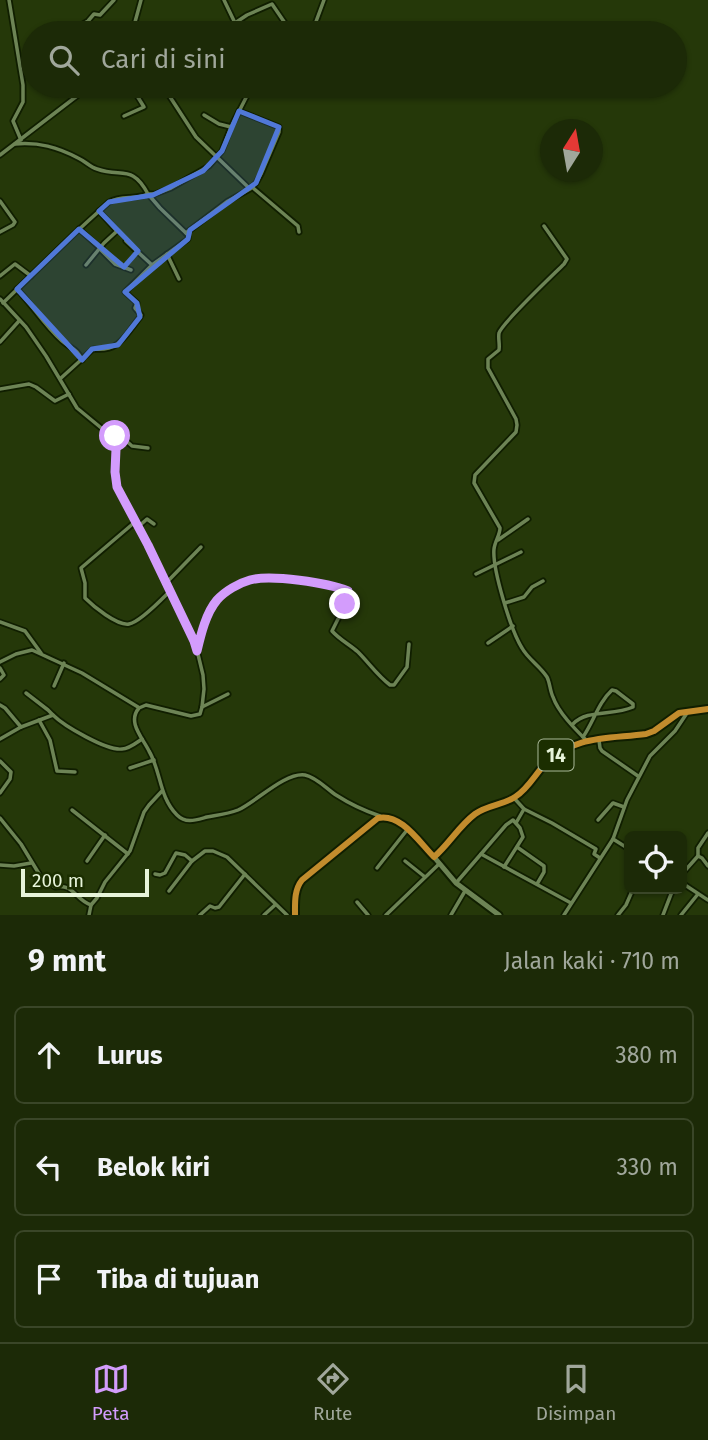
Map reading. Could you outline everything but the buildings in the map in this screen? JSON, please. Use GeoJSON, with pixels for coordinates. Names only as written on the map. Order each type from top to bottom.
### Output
{"type":"FeatureCollection","features":[{"type":"Feature","properties":{"kind":"highway","name":"14"},"geometry":{"type":"LineString","coordinates":[[434,857],[475,814],[514,798],[552,759],[584,738],[646,734],[679,713],[708,709]]}},
{"type":"Feature","properties":{"kind":"highway"},"geometry":{"type":"LineString","coordinates":[[295,915],[295,894],[302,880],[373,821],[382,817],[395,819],[434,857]]}},
{"type":"Feature","properties":{"kind":"main road"},"geometry":{"type":"LineString","coordinates":[[434,857],[456,883],[496,914]]}},
{"type":"Feature","properties":{"kind":"street"},"geometry":{"type":"LineString","coordinates":[[9,0],[21,70]]}},
{"type":"Feature","properties":{"kind":"street"},"geometry":{"type":"LineString","coordinates":[[88,21],[94,14],[100,15],[114,0]]}},
{"type":"Feature","properties":{"kind":"street"},"geometry":{"type":"LineString","coordinates":[[135,21],[141,0]]}},
{"type":"Feature","properties":{"kind":"street"},"geometry":{"type":"LineString","coordinates":[[224,0],[234,21]]}},
{"type":"Feature","properties":{"kind":"street"},"geometry":{"type":"LineString","coordinates":[[317,21],[324,0]]}},
{"type":"Feature","properties":{"kind":"street"},"geometry":{"type":"LineString","coordinates":[[239,21],[275,3],[285,21]]}},
{"type":"Feature","properties":{"kind":"street"},"geometry":{"type":"LineString","coordinates":[[20,140],[13,121],[23,98]]}},
{"type":"Feature","properties":{"kind":"street"},"geometry":{"type":"LineString","coordinates":[[0,155],[70,98]]}},
{"type":"Feature","properties":{"kind":"street"},"geometry":{"type":"LineString","coordinates":[[124,116],[144,107],[138,98]]}},
{"type":"Feature","properties":{"kind":"street"},"geometry":{"type":"LineString","coordinates":[[171,98],[196,137],[216,158],[298,226],[299,232]]}},
{"type":"Feature","properties":{"kind":"street"},"geometry":{"type":"LineString","coordinates":[[148,448],[132,446],[122,438],[111,436],[83,415],[33,337],[2,301],[115,199],[155,194],[203,171],[222,151],[245,98]]}},
{"type":"Feature","properties":{"kind":"street"},"geometry":{"type":"LineString","coordinates":[[187,233],[251,188],[261,173],[279,130],[278,126],[239,111]]}},
{"type":"Feature","properties":{"kind":"street"},"geometry":{"type":"LineString","coordinates":[[204,116],[231,127]]}},
{"type":"Feature","properties":{"kind":"street"},"geometry":{"type":"LineString","coordinates":[[15,144],[46,145],[98,169],[127,173],[139,180],[160,208],[187,233],[188,239],[152,265],[125,292],[137,303],[135,308],[141,315],[118,345],[93,349],[61,378]]}},
{"type":"Feature","properties":{"kind":"street"},"geometry":{"type":"LineString","coordinates":[[0,201],[15,222],[13,226],[0,232]]}},
{"type":"Feature","properties":{"kind":"street"},"geometry":{"type":"LineString","coordinates":[[86,265],[117,231],[99,211]]}},
{"type":"Feature","properties":{"kind":"street"},"geometry":{"type":"LineString","coordinates":[[544,226],[566,257],[566,261],[502,328],[499,333],[499,350],[488,359],[489,371],[517,425],[516,432],[475,475],[474,483],[499,525],[500,531],[494,550],[505,603],[513,626],[522,648],[548,678],[554,699],[572,724],[584,738],[593,721],[595,714],[602,701],[613,690],[634,705],[613,713],[595,714],[583,716],[572,724]]}},
{"type":"Feature","properties":{"kind":"street"},"geometry":{"type":"LineString","coordinates":[[79,229],[116,264],[131,271]]}},
{"type":"Feature","properties":{"kind":"street"},"geometry":{"type":"LineString","coordinates":[[126,241],[152,265]]}},
{"type":"Feature","properties":{"kind":"street"},"geometry":{"type":"LineString","coordinates":[[167,254],[179,279]]}},
{"type":"Feature","properties":{"kind":"street"},"geometry":{"type":"LineString","coordinates":[[0,276],[15,264],[31,276]]}},
{"type":"Feature","properties":{"kind":"street"},"geometry":{"type":"LineString","coordinates":[[17,289],[50,330],[79,352],[82,360]]}},
{"type":"Feature","properties":{"kind":"street"},"geometry":{"type":"LineString","coordinates":[[0,342],[19,321]]}},
{"type":"Feature","properties":{"kind":"street"},"geometry":{"type":"LineString","coordinates":[[0,389],[29,384],[55,401],[69,394]]}},
{"type":"Feature","properties":{"kind":"street"},"geometry":{"type":"LineString","coordinates":[[111,436],[116,449],[117,487],[194,641],[203,675],[200,714],[194,717],[146,705],[134,714],[134,720],[154,760],[162,791],[170,806],[177,815],[193,821],[237,811],[287,780],[302,775],[316,780],[356,806],[382,817]]}},
{"type":"Feature","properties":{"kind":"street"},"geometry":{"type":"LineString","coordinates":[[138,527],[148,519],[154,524]]}},
{"type":"Feature","properties":{"kind":"street"},"geometry":{"type":"LineString","coordinates":[[497,541],[528,519]]}},
{"type":"Feature","properties":{"kind":"street"},"geometry":{"type":"LineString","coordinates":[[135,522],[80,568],[85,583],[85,598],[111,618],[125,624],[141,617],[169,592]]}},
{"type":"Feature","properties":{"kind":"street"},"geometry":{"type":"LineString","coordinates":[[166,583],[201,547]]}},
{"type":"Feature","properties":{"kind":"street"},"geometry":{"type":"LineString","coordinates":[[476,574],[521,552]]}},
{"type":"Feature","properties":{"kind":"street"},"geometry":{"type":"LineString","coordinates":[[197,651],[210,612],[218,599],[237,585],[266,578],[318,583],[348,590],[345,607],[332,631],[361,655],[388,685],[394,685],[407,667],[409,644]]}},
{"type":"Feature","properties":{"kind":"street"},"geometry":{"type":"LineString","coordinates":[[505,603],[522,598],[532,587],[542,582]]}},
{"type":"Feature","properties":{"kind":"street"},"geometry":{"type":"LineString","coordinates":[[0,622],[24,631],[44,656]]}},
{"type":"Feature","properties":{"kind":"street"},"geometry":{"type":"LineString","coordinates":[[488,643],[513,626]]}},
{"type":"Feature","properties":{"kind":"street"},"geometry":{"type":"LineString","coordinates":[[0,662],[32,650],[64,663],[139,708]]}},
{"type":"Feature","properties":{"kind":"street"},"geometry":{"type":"LineString","coordinates":[[54,686],[64,663]]}},
{"type":"Feature","properties":{"kind":"street"},"geometry":{"type":"LineString","coordinates":[[0,668],[4,674],[0,679]]}},
{"type":"Feature","properties":{"kind":"street"},"geometry":{"type":"LineString","coordinates":[[26,693],[69,728],[82,735],[124,749],[142,739]]}},
{"type":"Feature","properties":{"kind":"street"},"geometry":{"type":"LineString","coordinates":[[202,707],[228,694]]}},
{"type":"Feature","properties":{"kind":"street"},"geometry":{"type":"LineString","coordinates":[[0,705],[22,727]]}},
{"type":"Feature","properties":{"kind":"street"},"geometry":{"type":"LineString","coordinates":[[564,915],[613,839],[638,776],[650,757],[675,731],[689,710]]}},
{"type":"Feature","properties":{"kind":"street"},"geometry":{"type":"LineString","coordinates":[[0,739],[52,715]]}},
{"type":"Feature","properties":{"kind":"street"},"geometry":{"type":"LineString","coordinates":[[39,720],[50,740],[57,771],[75,772]]}},
{"type":"Feature","properties":{"kind":"street"},"geometry":{"type":"LineString","coordinates":[[599,738],[602,751],[638,776]]}},
{"type":"Feature","properties":{"kind":"street"},"geometry":{"type":"LineString","coordinates":[[130,768],[154,760]]}},
{"type":"Feature","properties":{"kind":"street"},"geometry":{"type":"LineString","coordinates":[[0,761],[10,772],[10,779],[0,793]]}},
{"type":"Feature","properties":{"kind":"street"},"geometry":{"type":"LineString","coordinates":[[91,914],[91,905],[105,882],[128,854],[144,812],[162,791]]}},
{"type":"Feature","properties":{"kind":"street"},"geometry":{"type":"LineString","coordinates":[[514,798],[524,810],[596,849],[594,854],[600,858]]}},
{"type":"Feature","properties":{"kind":"street"},"geometry":{"type":"LineString","coordinates":[[598,820],[613,803],[624,807]]}},
{"type":"Feature","properties":{"kind":"street"},"geometry":{"type":"LineString","coordinates":[[72,810],[128,854]]}},
{"type":"Feature","properties":{"kind":"street"},"geometry":{"type":"LineString","coordinates":[[516,823],[524,810]]}},
{"type":"Feature","properties":{"kind":"street"},"geometry":{"type":"LineString","coordinates":[[0,818],[45,881],[55,887],[68,887],[91,905]]}},
{"type":"Feature","properties":{"kind":"street"},"geometry":{"type":"LineString","coordinates":[[456,883],[511,820],[516,823],[523,837],[504,867]]}},
{"type":"Feature","properties":{"kind":"street"},"geometry":{"type":"LineString","coordinates":[[377,868],[405,828]]}},
{"type":"Feature","properties":{"kind":"street"},"geometry":{"type":"LineString","coordinates":[[687,868],[698,856],[698,848],[708,833]]}},
{"type":"Feature","properties":{"kind":"street"},"geometry":{"type":"LineString","coordinates":[[87,861],[105,835]]}},
{"type":"Feature","properties":{"kind":"street"},"geometry":{"type":"LineString","coordinates":[[613,839],[624,846]]}},
{"type":"Feature","properties":{"kind":"street"},"geometry":{"type":"LineString","coordinates":[[517,847],[544,866],[544,872],[537,884]]}},
{"type":"Feature","properties":{"kind":"street"},"geometry":{"type":"LineString","coordinates":[[170,891],[192,861],[205,851],[213,851],[228,858],[287,915]]}},
{"type":"Feature","properties":{"kind":"street"},"geometry":{"type":"LineString","coordinates":[[155,874],[160,876],[164,873],[176,853],[182,853],[192,861]]}},
{"type":"Feature","properties":{"kind":"street"},"geometry":{"type":"LineString","coordinates":[[481,854],[572,903]]}},
{"type":"Feature","properties":{"kind":"street"},"geometry":{"type":"LineString","coordinates":[[698,856],[708,866]]}},
{"type":"Feature","properties":{"kind":"street"},"geometry":{"type":"LineString","coordinates":[[405,861],[425,877]]}},
{"type":"Feature","properties":{"kind":"street"},"geometry":{"type":"LineString","coordinates":[[0,866],[31,863]]}},
{"type":"Feature","properties":{"kind":"street"},"geometry":{"type":"LineString","coordinates":[[386,915],[439,864]]}},
{"type":"Feature","properties":{"kind":"street"},"geometry":{"type":"LineString","coordinates":[[214,915],[245,874]]}},
{"type":"Feature","properties":{"kind":"street"},"geometry":{"type":"LineString","coordinates":[[687,886],[708,900]]}},
{"type":"Feature","properties":{"kind":"street"},"geometry":{"type":"LineString","coordinates":[[451,915],[465,891]]}},
{"type":"Feature","properties":{"kind":"street"},"geometry":{"type":"LineString","coordinates":[[619,915],[632,894]]}},
{"type":"Feature","properties":{"kind":"street"},"geometry":{"type":"LineString","coordinates":[[663,915],[671,894]]}},
{"type":"Feature","properties":{"kind":"street"},"geometry":{"type":"LineString","coordinates":[[681,915],[698,894]]}},
{"type":"Feature","properties":{"kind":"street"},"geometry":{"type":"LineString","coordinates":[[357,902],[368,915]]}},
{"type":"Feature","properties":{"kind":"street"},"geometry":{"type":"LineString","coordinates":[[264,915],[275,905]]}},
{"type":"Feature","properties":{"kind":"street"},"geometry":{"type":"LineString","coordinates":[[200,915],[210,906],[219,907]]}},
{"type":"Feature","properties":{"kind":"highlighted area"},"geometry":{"type":"Polygon","coordinates":[[[239,111],[279,127],[256,183],[190,230],[188,239],[125,292],[137,303],[140,317],[118,345],[92,349],[82,360],[17,289],[79,229],[124,267],[138,251],[99,211],[109,202],[153,195],[203,171],[222,151],[239,111]]]}},
{"type":"Feature","properties":{"kind":"route"},"geometry":{"type":"LineString","coordinates":[[115,436],[111,436],[116,449],[117,487],[148,545],[197,651],[202,631],[218,599],[237,585],[251,580],[272,578],[329,585],[349,592],[345,604]]}}]}
